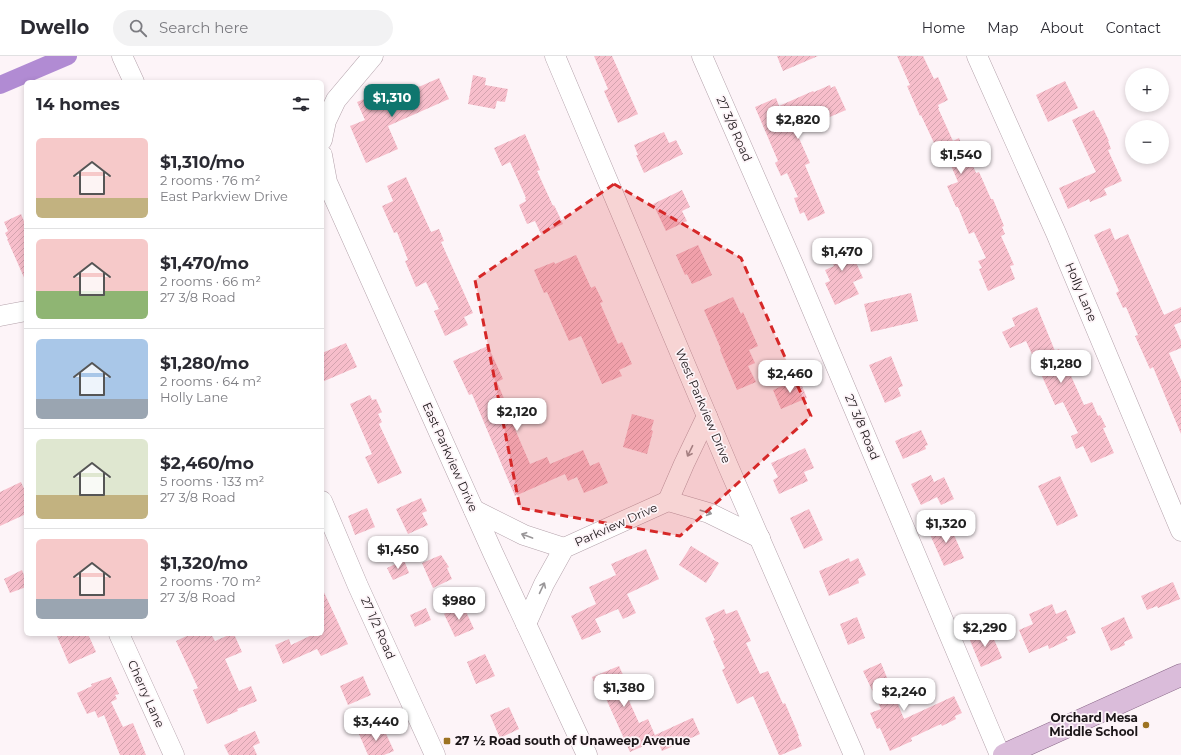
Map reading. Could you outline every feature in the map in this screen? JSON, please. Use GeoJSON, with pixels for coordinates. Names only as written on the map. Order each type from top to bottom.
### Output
{"type":"FeatureCollection","features":[{"type":"Feature","properties":{"kind":"main road"},"geometry":{"type":"LineString","coordinates":[[1004,755],[1181,675]]}},
{"type":"Feature","properties":{"kind":"street"},"geometry":{"type":"LineString","coordinates":[[122,56],[133,80]]}},
{"type":"Feature","properties":{"kind":"street"},"geometry":{"type":"LineString","coordinates":[[324,130],[326,121],[336,100],[373,56]]}},
{"type":"Feature","properties":{"kind":"street","name":"West Parkview Drive"},"geometry":{"type":"LineString","coordinates":[[555,56],[707,416],[854,755]]}},
{"type":"Feature","properties":{"kind":"street","name":"27 3/8 Road"},"geometry":{"type":"LineString","coordinates":[[702,56],[793,264],[1000,755]]}},
{"type":"Feature","properties":{"kind":"street","name":"Holly Lane"},"geometry":{"type":"LineString","coordinates":[[976,56],[1056,233],[1181,531]]}},
{"type":"Feature","properties":{"kind":"street","name":"East Parkview Drive"},"geometry":{"type":"LineString","coordinates":[[324,166],[327,182],[493,553],[587,755]]}},
{"type":"Feature","properties":{"kind":"street"},"geometry":{"type":"LineString","coordinates":[[0,316],[24,311]]}},
{"type":"Feature","properties":{"kind":"street","name":"Parkview Drive"},"geometry":{"type":"LineString","coordinates":[[668,502],[707,416]]}},
{"type":"Feature","properties":{"kind":"street","name":"Parkview Drive"},"geometry":{"type":"LineString","coordinates":[[526,624],[544,584],[564,548],[668,502],[709,513],[760,538]]}},
{"type":"Feature","properties":{"kind":"street","name":"27 1/2 Road"},"geometry":{"type":"LineString","coordinates":[[324,506],[358,586],[435,755]]}},
{"type":"Feature","properties":{"kind":"street","name":"Parkview Drive"},"geometry":{"type":"LineString","coordinates":[[474,510],[524,536],[564,548]]}},
{"type":"Feature","properties":{"kind":"street","name":"Cherry Lane"},"geometry":{"type":"LineString","coordinates":[[120,636],[174,755]]}},
{"type":"Feature","properties":{"kind":"highlighted area"},"geometry":{"type":"Polygon","coordinates":[[[614,184],[741,258],[811,416],[680,536],[520,508],[475,280],[614,184]]]}},
{"type":"Feature","properties":{"kind":"building"},"geometry":{"type":"Polygon","coordinates":[[[594,56],[612,56],[638,114],[618,123],[604,91],[608,89],[594,56]]]}},
{"type":"Feature","properties":{"kind":"building"},"geometry":{"type":"Polygon","coordinates":[[[777,56],[818,56],[783,71],[777,56]]]}},
{"type":"Feature","properties":{"kind":"building"},"geometry":{"type":"Polygon","coordinates":[[[897,56],[923,56],[934,79],[938,77],[948,100],[938,105],[938,108],[953,141],[959,138],[971,167],[973,166],[976,173],[979,172],[991,199],[993,199],[1004,226],[1002,227],[1005,234],[1001,236],[1014,265],[1010,266],[1015,279],[988,291],[979,269],[982,268],[978,261],[986,258],[974,232],[969,234],[958,207],[956,207],[947,186],[958,182],[947,156],[941,158],[921,115],[920,116],[907,86],[910,85],[897,56]]]}},
{"type":"Feature","properties":{"kind":"building"},"geometry":{"type":"Polygon","coordinates":[[[473,75],[486,78],[485,85],[508,89],[505,102],[497,101],[495,109],[468,104],[473,75]]]}},
{"type":"Feature","properties":{"kind":"building"},"geometry":{"type":"Polygon","coordinates":[[[439,78],[449,99],[388,126],[398,149],[366,163],[350,126],[365,120],[357,102],[374,95],[378,105],[439,78]]]}},
{"type":"Feature","properties":{"kind":"building"},"geometry":{"type":"Polygon","coordinates":[[[1065,81],[1078,108],[1048,122],[1036,95],[1065,81]]]}},
{"type":"Feature","properties":{"kind":"building"},"geometry":{"type":"Polygon","coordinates":[[[830,85],[831,88],[835,86],[846,110],[825,119],[823,115],[794,127],[810,163],[805,165],[825,213],[808,221],[804,212],[800,214],[794,198],[798,197],[787,173],[781,176],[775,163],[778,161],[755,107],[776,98],[779,106],[830,85]]]}},
{"type":"Feature","properties":{"kind":"building"},"geometry":{"type":"Polygon","coordinates":[[[1094,110],[1109,141],[1111,149],[1108,150],[1122,181],[1104,189],[1107,195],[1090,202],[1089,199],[1068,209],[1059,188],[1096,172],[1072,120],[1094,110]]]}},
{"type":"Feature","properties":{"kind":"building"},"geometry":{"type":"Polygon","coordinates":[[[664,132],[669,143],[676,140],[683,154],[644,173],[636,155],[638,155],[634,145],[664,132]]]}},
{"type":"Feature","properties":{"kind":"building"},"geometry":{"type":"Polygon","coordinates":[[[525,134],[540,170],[537,171],[563,224],[541,234],[535,221],[527,224],[519,205],[526,201],[526,198],[510,162],[502,166],[494,148],[525,134]]]}},
{"type":"Feature","properties":{"kind":"building"},"geometry":{"type":"Polygon","coordinates":[[[406,177],[431,232],[439,229],[444,241],[441,242],[473,313],[464,317],[468,325],[445,336],[434,311],[439,309],[426,282],[416,287],[405,261],[408,260],[397,232],[394,233],[382,206],[393,201],[387,186],[406,177]]]}},
{"type":"Feature","properties":{"kind":"building"},"geometry":{"type":"Polygon","coordinates":[[[682,190],[690,207],[682,211],[687,221],[666,231],[653,204],[682,190]]]}},
{"type":"Feature","properties":{"kind":"building"},"geometry":{"type":"Polygon","coordinates":[[[21,214],[24,221],[24,277],[7,239],[5,233],[8,231],[4,222],[21,214]]]}},
{"type":"Feature","properties":{"kind":"building"},"geometry":{"type":"Polygon","coordinates":[[[1110,228],[1115,240],[1128,234],[1164,315],[1181,307],[1181,322],[1174,325],[1181,341],[1181,348],[1169,353],[1181,380],[1181,434],[1153,367],[1150,369],[1135,336],[1138,335],[1126,307],[1123,308],[1116,293],[1119,291],[1094,235],[1110,228]]]}},
{"type":"Feature","properties":{"kind":"building"},"geometry":{"type":"Polygon","coordinates":[[[845,238],[863,278],[853,282],[859,294],[835,305],[825,283],[830,281],[825,270],[834,266],[825,246],[845,238]]]}},
{"type":"Feature","properties":{"kind":"building"},"geometry":{"type":"Polygon","coordinates":[[[698,245],[712,275],[692,284],[687,274],[685,275],[676,255],[698,245]]]}},
{"type":"Feature","properties":{"kind":"building"},"geometry":{"type":"Polygon","coordinates":[[[576,255],[591,288],[595,286],[603,302],[600,303],[618,344],[622,342],[632,364],[619,370],[622,376],[602,384],[581,336],[569,341],[547,292],[544,293],[534,270],[554,262],[555,264],[576,255]]]}},
{"type":"Feature","properties":{"kind":"building"},"geometry":{"type":"Polygon","coordinates":[[[911,293],[918,321],[871,332],[864,304],[911,293]]]}},
{"type":"Feature","properties":{"kind":"building"},"geometry":{"type":"Polygon","coordinates":[[[733,297],[741,314],[743,312],[758,346],[749,350],[755,363],[748,366],[756,382],[737,390],[704,310],[733,297]]]}},
{"type":"Feature","properties":{"kind":"building"},"geometry":{"type":"Polygon","coordinates":[[[1037,307],[1055,351],[1059,349],[1084,405],[1092,402],[1098,416],[1100,415],[1106,427],[1103,428],[1114,453],[1091,463],[1083,446],[1076,449],[1071,436],[1078,433],[1063,402],[1055,405],[1026,341],[1010,348],[1002,332],[1015,326],[1012,318],[1037,307]]]}},
{"type":"Feature","properties":{"kind":"building"},"geometry":{"type":"Polygon","coordinates":[[[346,343],[357,367],[324,381],[324,352],[346,343]]]}},
{"type":"Feature","properties":{"kind":"building"},"geometry":{"type":"Polygon","coordinates":[[[488,346],[503,379],[497,382],[508,408],[510,407],[518,425],[514,427],[530,464],[547,457],[550,464],[583,450],[590,466],[599,462],[608,483],[584,493],[577,477],[568,481],[565,474],[515,496],[472,394],[469,395],[453,361],[488,346]]]}},
{"type":"Feature","properties":{"kind":"building"},"geometry":{"type":"Polygon","coordinates":[[[891,356],[903,386],[898,388],[901,396],[885,403],[869,365],[891,356]]]}},
{"type":"Feature","properties":{"kind":"building"},"geometry":{"type":"Polygon","coordinates":[[[799,379],[807,398],[781,409],[773,390],[799,379]]]}},
{"type":"Feature","properties":{"kind":"building"},"geometry":{"type":"Polygon","coordinates":[[[370,395],[372,400],[376,399],[382,412],[378,414],[382,422],[379,424],[402,473],[378,484],[365,457],[372,454],[350,404],[370,395]]]}},
{"type":"Feature","properties":{"kind":"building"},"geometry":{"type":"Polygon","coordinates":[[[632,414],[654,420],[651,430],[653,431],[647,454],[623,447],[632,414]]]}},
{"type":"Feature","properties":{"kind":"building"},"geometry":{"type":"Polygon","coordinates":[[[921,430],[928,445],[925,446],[926,449],[903,459],[895,441],[921,430]]]}},
{"type":"Feature","properties":{"kind":"building"},"geometry":{"type":"Polygon","coordinates":[[[805,448],[814,468],[804,472],[808,481],[779,494],[773,480],[778,477],[771,463],[805,448]]]}},
{"type":"Feature","properties":{"kind":"building"},"geometry":{"type":"Polygon","coordinates":[[[931,475],[934,482],[944,477],[954,499],[941,505],[937,497],[921,505],[911,484],[931,475]]]}},
{"type":"Feature","properties":{"kind":"building"},"geometry":{"type":"Polygon","coordinates":[[[1060,476],[1078,516],[1057,526],[1038,486],[1060,476]]]}},
{"type":"Feature","properties":{"kind":"building"},"geometry":{"type":"Polygon","coordinates":[[[21,482],[24,489],[24,515],[0,526],[0,492],[21,482]]]}},
{"type":"Feature","properties":{"kind":"building"},"geometry":{"type":"Polygon","coordinates":[[[421,498],[427,511],[422,513],[428,525],[408,534],[396,509],[421,498]]]}},
{"type":"Feature","properties":{"kind":"building"},"geometry":{"type":"Polygon","coordinates":[[[367,508],[375,527],[355,535],[348,516],[367,508]]]}},
{"type":"Feature","properties":{"kind":"building"},"geometry":{"type":"Polygon","coordinates":[[[809,509],[823,540],[804,549],[790,518],[809,509]]]}},
{"type":"Feature","properties":{"kind":"building"},"geometry":{"type":"Polygon","coordinates":[[[948,521],[964,558],[944,566],[928,530],[948,521]]]}},
{"type":"Feature","properties":{"kind":"building"},"geometry":{"type":"Polygon","coordinates":[[[691,546],[719,563],[706,583],[679,565],[691,546]]]}},
{"type":"Feature","properties":{"kind":"building"},"geometry":{"type":"Polygon","coordinates":[[[646,549],[659,579],[627,594],[636,613],[623,619],[618,609],[595,619],[601,632],[582,640],[571,616],[596,604],[589,587],[616,575],[611,564],[646,549]]]}},
{"type":"Feature","properties":{"kind":"building"},"geometry":{"type":"Polygon","coordinates":[[[441,555],[449,567],[447,568],[452,579],[433,588],[422,563],[441,555]]]}},
{"type":"Feature","properties":{"kind":"building"},"geometry":{"type":"Polygon","coordinates":[[[849,558],[850,562],[858,558],[866,575],[858,579],[859,583],[829,596],[819,571],[849,558]]]}},
{"type":"Feature","properties":{"kind":"building"},"geometry":{"type":"Polygon","coordinates":[[[404,560],[409,573],[393,580],[387,568],[404,560]]]}},
{"type":"Feature","properties":{"kind":"building"},"geometry":{"type":"Polygon","coordinates":[[[22,570],[24,575],[24,588],[10,593],[4,579],[22,570]]]}},
{"type":"Feature","properties":{"kind":"building"},"geometry":{"type":"Polygon","coordinates":[[[1173,582],[1180,599],[1158,608],[1157,606],[1147,610],[1141,596],[1173,582]]]}},
{"type":"Feature","properties":{"kind":"building"},"geometry":{"type":"Polygon","coordinates":[[[324,592],[348,644],[321,656],[317,649],[283,664],[275,645],[289,639],[291,645],[310,636],[324,636],[324,592]]]}},
{"type":"Feature","properties":{"kind":"building"},"geometry":{"type":"Polygon","coordinates":[[[1052,604],[1056,614],[1066,610],[1076,633],[1066,637],[1068,640],[1049,649],[1048,645],[1029,653],[1019,630],[1033,624],[1029,614],[1052,604]]]}},
{"type":"Feature","properties":{"kind":"building"},"geometry":{"type":"Polygon","coordinates":[[[463,605],[474,629],[455,637],[444,614],[463,605]]]}},
{"type":"Feature","properties":{"kind":"building"},"geometry":{"type":"Polygon","coordinates":[[[426,608],[431,620],[415,627],[410,615],[426,608]]]}},
{"type":"Feature","properties":{"kind":"building"},"geometry":{"type":"Polygon","coordinates":[[[724,609],[726,614],[737,610],[751,641],[746,643],[760,674],[768,671],[783,704],[785,703],[802,746],[779,755],[753,696],[737,704],[722,670],[725,668],[705,618],[724,609]]]}},
{"type":"Feature","properties":{"kind":"building"},"geometry":{"type":"Polygon","coordinates":[[[857,617],[865,638],[848,645],[840,624],[857,617]]]}},
{"type":"Feature","properties":{"kind":"building"},"geometry":{"type":"Polygon","coordinates":[[[1124,617],[1133,638],[1124,642],[1125,645],[1111,651],[1101,628],[1124,617]]]}},
{"type":"Feature","properties":{"kind":"building"},"geometry":{"type":"Polygon","coordinates":[[[990,630],[1002,658],[981,667],[969,638],[990,630]]]}},
{"type":"Feature","properties":{"kind":"building"},"geometry":{"type":"Polygon","coordinates":[[[57,636],[89,636],[96,652],[69,664],[57,636]]]}},
{"type":"Feature","properties":{"kind":"building"},"geometry":{"type":"Polygon","coordinates":[[[187,636],[212,636],[215,641],[226,636],[235,636],[242,652],[225,659],[239,691],[251,686],[257,701],[207,724],[193,690],[198,688],[176,641],[187,636]]]}},
{"type":"Feature","properties":{"kind":"building"},"geometry":{"type":"Polygon","coordinates":[[[485,654],[495,676],[476,684],[467,662],[485,654]]]}},
{"type":"Feature","properties":{"kind":"building"},"geometry":{"type":"Polygon","coordinates":[[[881,663],[904,719],[954,696],[962,713],[955,716],[956,719],[942,726],[941,724],[911,738],[912,741],[890,751],[880,728],[877,729],[870,713],[881,709],[863,671],[881,663]]]}},
{"type":"Feature","properties":{"kind":"building"},"geometry":{"type":"Polygon","coordinates":[[[619,666],[625,679],[633,675],[639,688],[626,694],[639,723],[648,719],[657,740],[630,752],[603,692],[599,694],[592,677],[619,666]]]}},
{"type":"Feature","properties":{"kind":"building"},"geometry":{"type":"Polygon","coordinates":[[[363,676],[371,695],[348,705],[340,686],[363,676]]]}},
{"type":"Feature","properties":{"kind":"building"},"geometry":{"type":"Polygon","coordinates":[[[111,677],[119,694],[115,695],[117,699],[111,702],[123,727],[133,723],[146,755],[120,755],[104,715],[98,718],[95,711],[87,714],[77,693],[92,686],[91,684],[111,677]]]}},
{"type":"Feature","properties":{"kind":"building"},"geometry":{"type":"Polygon","coordinates":[[[509,707],[519,729],[500,738],[490,715],[509,707]]]}},
{"type":"Feature","properties":{"kind":"building"},"geometry":{"type":"Polygon","coordinates":[[[692,718],[700,734],[662,751],[655,735],[692,718]]]}},
{"type":"Feature","properties":{"kind":"building"},"geometry":{"type":"Polygon","coordinates":[[[382,725],[394,751],[384,755],[368,755],[359,734],[382,725]]]}},
{"type":"Feature","properties":{"kind":"building"},"geometry":{"type":"Polygon","coordinates":[[[255,731],[260,743],[253,746],[257,755],[229,755],[224,745],[255,731]]]}},
{"type":"Feature","properties":{"kind":"waterway"},"geometry":{"type":"LineString","coordinates":[[0,85],[68,56]]}},
{"type":"Feature","properties":{"kind":"place","name":"Orchard Mesa Middle School"},"geometry":{"type":"Point","coordinates":[1146,725]}},
{"type":"Feature","properties":{"kind":"place","name":"27 ½ Road south of Unaweep Avenue"},"geometry":{"type":"Point","coordinates":[447,741]}}]}
